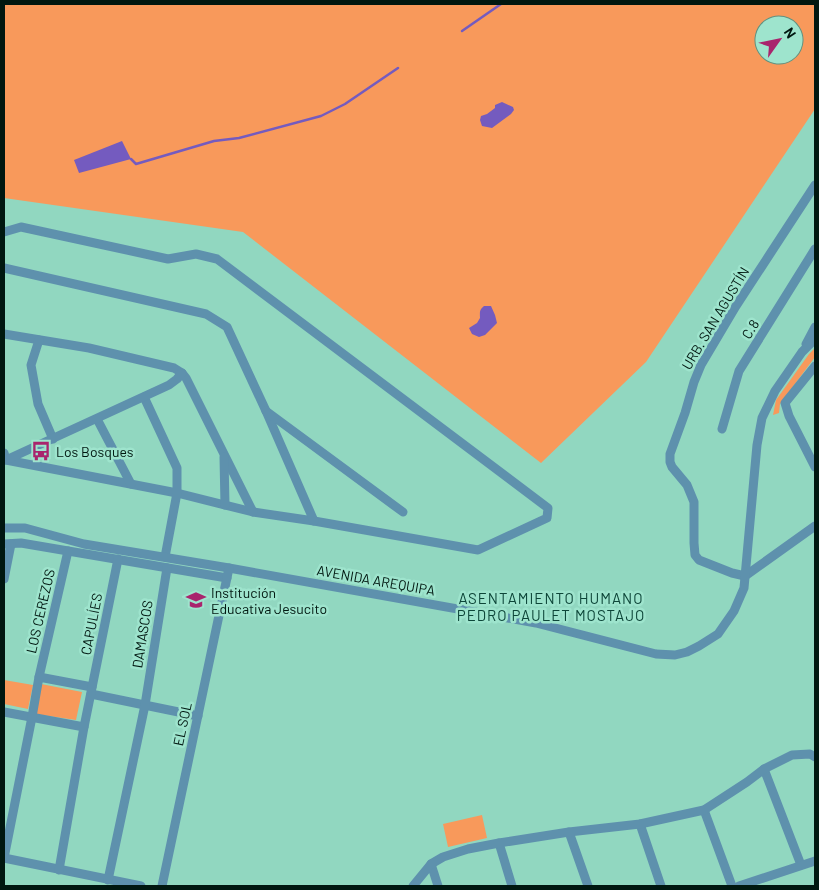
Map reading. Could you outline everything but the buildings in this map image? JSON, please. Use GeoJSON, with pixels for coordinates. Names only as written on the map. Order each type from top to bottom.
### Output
{"type":"FeatureCollection","features":[{"type":"Feature","properties":{"kind":"street","name":"URB. SAN AGUSTÍN"},"geometry":{"type":"LineString","coordinates":[[745,576],[699,560],[695,555],[694,502],[690,490],[672,467],[670,454],[701,364],[736,306],[815,185]]}},
{"type":"Feature","properties":{"kind":"street"},"geometry":{"type":"LineString","coordinates":[[4,232],[21,227],[168,259],[196,254],[217,259],[548,508],[547,518],[478,550],[253,512],[177,493],[5,458]]}},
{"type":"Feature","properties":{"kind":"street","name":"C.8"},"geometry":{"type":"LineString","coordinates":[[722,429],[739,372],[815,249]]}},
{"type":"Feature","properties":{"kind":"street"},"geometry":{"type":"LineString","coordinates":[[4,268],[206,314],[227,327],[314,521]]}},
{"type":"Feature","properties":{"kind":"street"},"geometry":{"type":"LineString","coordinates":[[802,352],[815,327]]}},
{"type":"Feature","properties":{"kind":"street"},"geometry":{"type":"LineString","coordinates":[[4,334],[88,348],[174,368],[182,373],[253,512]]}},
{"type":"Feature","properties":{"kind":"street"},"geometry":{"type":"LineString","coordinates":[[39,340],[31,365],[38,404],[53,439]]}},
{"type":"Feature","properties":{"kind":"street","name":"AVENIDA AREQUIPA"},"geometry":{"type":"LineString","coordinates":[[4,528],[25,528],[84,544],[536,623],[656,654],[675,655],[687,652],[718,634],[734,611],[744,588],[757,445],[762,418],[775,391],[802,352],[815,340]]}},
{"type":"Feature","properties":{"kind":"street"},"geometry":{"type":"LineString","coordinates":[[815,366],[785,403],[789,416],[815,467]]}},
{"type":"Feature","properties":{"kind":"street"},"geometry":{"type":"LineString","coordinates":[[5,458],[53,439],[144,398],[169,385],[182,373]]}},
{"type":"Feature","properties":{"kind":"street"},"geometry":{"type":"LineString","coordinates":[[144,398],[177,468],[177,493],[165,557]]}},
{"type":"Feature","properties":{"kind":"street"},"geometry":{"type":"LineString","coordinates":[[266,411],[403,512]]}},
{"type":"Feature","properties":{"kind":"street"},"geometry":{"type":"LineString","coordinates":[[97,419],[131,484]]}},
{"type":"Feature","properties":{"kind":"street"},"geometry":{"type":"LineString","coordinates":[[224,454],[225,505]]}},
{"type":"Feature","properties":{"kind":"street"},"geometry":{"type":"LineString","coordinates":[[745,576],[815,526]]}},
{"type":"Feature","properties":{"kind":"street"},"geometry":{"type":"LineString","coordinates":[[4,579],[7,544],[21,543],[227,578]]}},
{"type":"Feature","properties":{"kind":"street","name":"LOS CEREZOS"},"geometry":{"type":"LineString","coordinates":[[4,858],[39,677],[68,551]]}},
{"type":"Feature","properties":{"kind":"street","name":"CAPULÍES"},"geometry":{"type":"LineString","coordinates":[[60,870],[84,726],[118,559]]}},
{"type":"Feature","properties":{"kind":"street","name":"DAMASCOS"},"geometry":{"type":"LineString","coordinates":[[108,880],[145,705],[167,568]]}},
{"type":"Feature","properties":{"kind":"street","name":"EL SOL"},"geometry":{"type":"LineString","coordinates":[[162,886],[229,568]]}},
{"type":"Feature","properties":{"kind":"street"},"geometry":{"type":"LineString","coordinates":[[39,677],[145,705],[198,716]]}},
{"type":"Feature","properties":{"kind":"street"},"geometry":{"type":"LineString","coordinates":[[4,712],[84,726]]}},
{"type":"Feature","properties":{"kind":"street"},"geometry":{"type":"LineString","coordinates":[[413,886],[431,864],[443,857],[468,849],[499,843],[569,832],[640,824],[704,810],[764,769],[792,755],[810,754],[815,757]]}},
{"type":"Feature","properties":{"kind":"street"},"geometry":{"type":"LineString","coordinates":[[764,769],[801,865]]}},
{"type":"Feature","properties":{"kind":"street"},"geometry":{"type":"LineString","coordinates":[[704,810],[732,886]]}},
{"type":"Feature","properties":{"kind":"street"},"geometry":{"type":"LineString","coordinates":[[640,824],[661,886]]}},
{"type":"Feature","properties":{"kind":"street"},"geometry":{"type":"LineString","coordinates":[[569,832],[588,886]]}},
{"type":"Feature","properties":{"kind":"street"},"geometry":{"type":"LineString","coordinates":[[499,843],[512,886]]}},
{"type":"Feature","properties":{"kind":"street"},"geometry":{"type":"LineString","coordinates":[[4,858],[141,886]]}},
{"type":"Feature","properties":{"kind":"street"},"geometry":{"type":"LineString","coordinates":[[739,886],[815,861]]}},
{"type":"Feature","properties":{"kind":"street"},"geometry":{"type":"LineString","coordinates":[[431,864],[438,886]]}},
{"type":"Feature","properties":{"kind":"shaded area"},"geometry":{"type":"Polygon","coordinates":[[[4,4],[815,4],[815,109],[646,362],[541,463],[243,232],[4,198],[4,4]]]}},
{"type":"Feature","properties":{"kind":"shaded area"},"geometry":{"type":"Polygon","coordinates":[[[502,102],[513,107],[514,110],[511,114],[492,128],[482,126],[481,116],[487,114],[495,108],[495,105],[502,102]]]}},
{"type":"Feature","properties":{"kind":"shaded area"},"geometry":{"type":"Polygon","coordinates":[[[122,141],[131,159],[79,173],[74,160],[122,141]]]}},
{"type":"Feature","properties":{"kind":"shaded area"},"geometry":{"type":"Polygon","coordinates":[[[484,306],[491,306],[497,323],[485,335],[479,337],[472,334],[469,328],[477,323],[484,306]]]}},
{"type":"Feature","properties":{"kind":"shaded area"},"geometry":{"type":"Polygon","coordinates":[[[815,348],[815,357],[780,404],[779,413],[773,415],[776,400],[815,348]]]}},
{"type":"Feature","properties":{"kind":"shaded area"},"geometry":{"type":"Polygon","coordinates":[[[4,680],[33,685],[28,709],[4,704],[4,680]]]}},
{"type":"Feature","properties":{"kind":"shaded area"},"geometry":{"type":"Polygon","coordinates":[[[41,684],[82,692],[76,720],[35,714],[41,684]]]}},
{"type":"Feature","properties":{"kind":"shaded area"},"geometry":{"type":"Polygon","coordinates":[[[482,815],[487,838],[448,847],[443,824],[482,815]]]}},
{"type":"Feature","properties":{"kind":"waterway"},"geometry":{"type":"LineString","coordinates":[[462,31],[501,4]]}},
{"type":"Feature","properties":{"kind":"waterway"},"geometry":{"type":"LineString","coordinates":[[131,159],[136,164],[214,141],[239,138],[321,116],[345,104],[398,68]]}},
{"type":"Feature","properties":{"kind":"place","name":"Los Bosques"},"geometry":{"type":"Point","coordinates":[41,451]}},
{"type":"Feature","properties":{"kind":"place","name":"Institución Educativa Jesucito"},"geometry":{"type":"Point","coordinates":[196,600]}},
{"type":"Feature","properties":{"kind":"district","name":"ASENTAMIENTO HUMANO PEDRO PAULET MOSTAJO"},"geometry":{"type":"Point","coordinates":[551,606]}}]}
